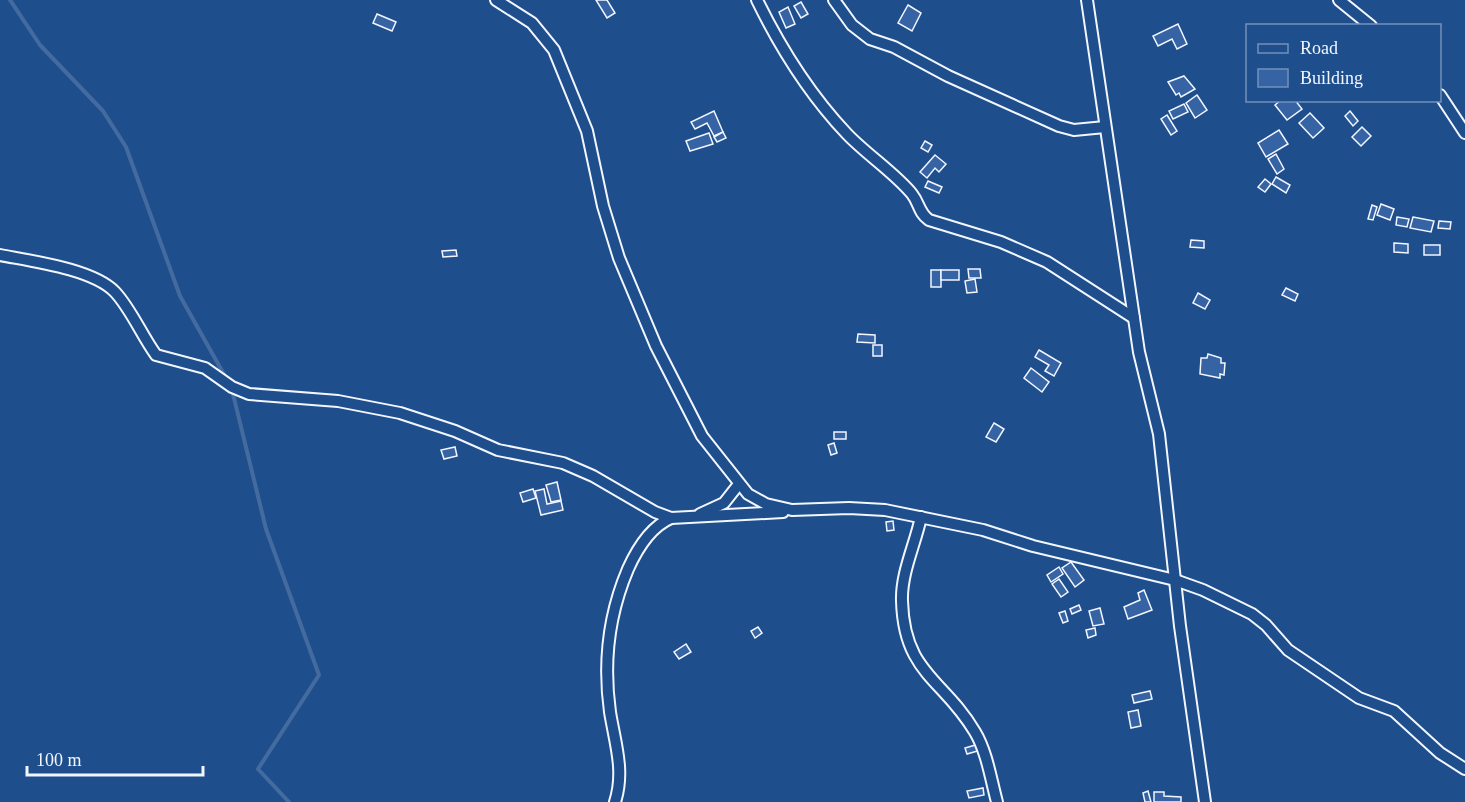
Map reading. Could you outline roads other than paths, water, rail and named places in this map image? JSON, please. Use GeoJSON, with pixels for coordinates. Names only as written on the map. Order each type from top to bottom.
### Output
{"type":"FeatureCollection","features":[{"type":"Feature","properties":{"kind":"street"},"geometry":{"type":"LineString","coordinates":[[496,0],[532,23],[554,50],[587,131],[616,248],[656,346],[702,436],[739,484],[766,504],[792,510]]}},
{"type":"Feature","properties":{"kind":"street"},"geometry":{"type":"LineString","coordinates":[[757,0],[790,58],[822,104],[846,133],[912,194],[922,215],[929,220],[1001,242],[1047,262],[1134,318]]}},
{"type":"Feature","properties":{"kind":"street"},"geometry":{"type":"LineString","coordinates":[[834,0],[862,34],[909,54],[948,76],[1059,126],[1074,130],[1105,127]]}},
{"type":"Feature","properties":{"kind":"street"},"geometry":{"type":"LineString","coordinates":[[1087,0],[1139,352],[1159,434],[1175,580],[1205,802]]}},
{"type":"Feature","properties":{"kind":"street"},"geometry":{"type":"LineString","coordinates":[[1339,0],[1369,24]]}},
{"type":"Feature","properties":{"kind":"street"},"geometry":{"type":"LineString","coordinates":[[1441,97],[1465,133]]}},
{"type":"Feature","properties":{"kind":"street"},"geometry":{"type":"LineString","coordinates":[[0,255],[62,268],[98,280],[117,294],[156,355],[205,368],[240,391],[271,397],[338,401],[417,418],[498,450],[551,460],[575,468],[637,503],[671,518]]}},
{"type":"Feature","properties":{"kind":"street"},"geometry":{"type":"LineString","coordinates":[[694,516],[724,503],[739,484]]}},
{"type":"Feature","properties":{"kind":"street"},"geometry":{"type":"LineString","coordinates":[[615,802],[620,764],[608,696],[606,659],[609,630],[623,584],[636,553],[656,527],[671,518],[792,510],[849,508],[885,510],[983,530],[1033,546],[1175,580],[1218,597],[1252,614],[1296,656],[1359,698],[1394,711],[1440,753],[1465,769]]}},
{"type":"Feature","properties":{"kind":"street"},"geometry":{"type":"LineString","coordinates":[[921,517],[902,588],[908,645],[918,665],[957,708],[977,735],[997,802]]}},
{"type":"Feature","properties":{"kind":"waterway"},"geometry":{"type":"LineString","coordinates":[[10,0],[40,45],[103,111],[126,147],[180,296],[226,378]]}},
{"type":"Feature","properties":{"kind":"waterway"},"geometry":{"type":"LineString","coordinates":[[232,390],[266,529],[319,675],[258,769],[289,802]]}}]}
